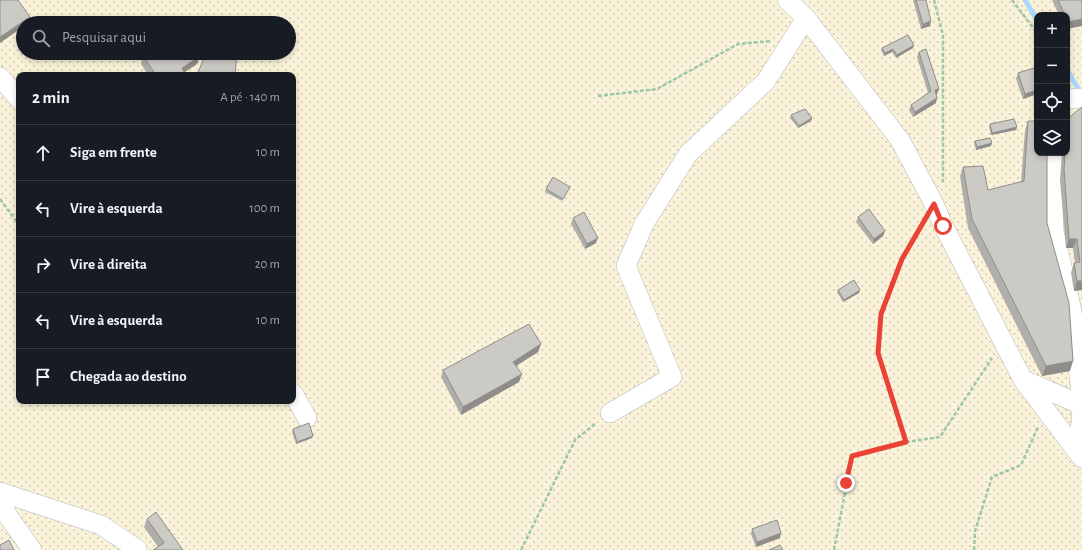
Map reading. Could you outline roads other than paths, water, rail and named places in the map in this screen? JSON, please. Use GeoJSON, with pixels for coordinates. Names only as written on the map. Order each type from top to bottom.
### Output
{"type":"FeatureCollection","features":[{"type":"Feature","properties":{"kind":"street"},"geometry":{"type":"LineString","coordinates":[[788,0],[806,18],[900,140],[1023,380],[1082,458]]}},
{"type":"Feature","properties":{"kind":"street"},"geometry":{"type":"LineString","coordinates":[[610,412],[672,377],[626,266],[644,224],[688,154],[766,82],[806,18]]}},
{"type":"Feature","properties":{"kind":"street"},"geometry":{"type":"LineString","coordinates":[[0,77],[16,96]]}},
{"type":"Feature","properties":{"kind":"street"},"geometry":{"type":"LineString","coordinates":[[1070,99],[1082,98]]}},
{"type":"Feature","properties":{"kind":"street"},"geometry":{"type":"LineString","coordinates":[[1055,156],[1052,178],[1054,230],[1072,311],[1082,406],[1080,433],[1082,439]]}},
{"type":"Feature","properties":{"kind":"street"},"geometry":{"type":"LineString","coordinates":[[1023,380],[1082,406]]}},
{"type":"Feature","properties":{"kind":"street"},"geometry":{"type":"LineString","coordinates":[[296,398],[307,418]]}},
{"type":"Feature","properties":{"kind":"street"},"geometry":{"type":"LineString","coordinates":[[0,492],[101,525],[137,549]]}},
{"type":"Feature","properties":{"kind":"street"},"geometry":{"type":"LineString","coordinates":[[0,500],[8,516],[32,550]]}},
{"type":"Feature","properties":{"kind":"waterway"},"geometry":{"type":"LineString","coordinates":[[1025,0],[1034,15]]}},
{"type":"Feature","properties":{"kind":"waterway"},"geometry":{"type":"LineString","coordinates":[[1070,75],[1079,90],[1082,90]]}}]}
